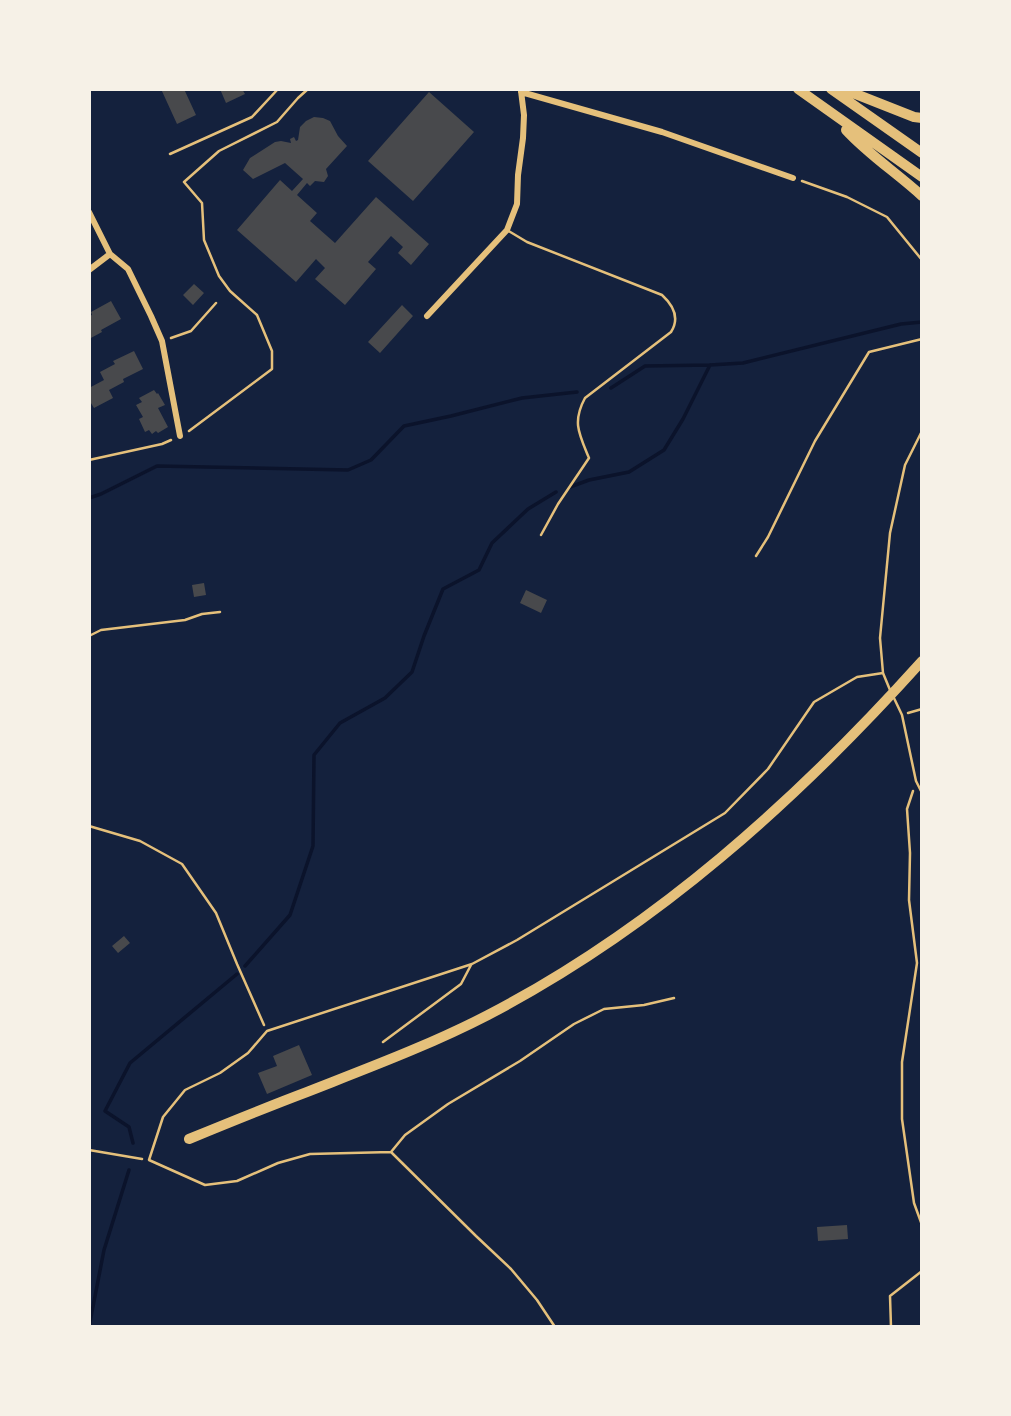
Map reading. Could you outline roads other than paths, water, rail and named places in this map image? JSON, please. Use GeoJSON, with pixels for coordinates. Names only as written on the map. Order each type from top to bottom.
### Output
{"type":"FeatureCollection","features":[{"type":"Feature","properties":{"kind":"highway"},"geometry":{"type":"LineString","coordinates":[[798,89],[922,177]]}},
{"type":"Feature","properties":{"kind":"highway"},"geometry":{"type":"LineString","coordinates":[[831,89],[922,153]]}},
{"type":"Feature","properties":{"kind":"highway"},"geometry":{"type":"LineString","coordinates":[[843,89],[922,118]]}},
{"type":"Feature","properties":{"kind":"highway"},"geometry":{"type":"LineString","coordinates":[[830,113],[863,149],[922,196]]}},
{"type":"Feature","properties":{"kind":"main road"},"geometry":{"type":"LineString","coordinates":[[189,1139],[421,1048],[490,1014],[642,920],[772,812],[850,736],[920,662]]}},
{"type":"Feature","properties":{"kind":"street"},"geometry":{"type":"LineString","coordinates":[[427,316],[507,230],[517,204],[523,126],[521,91],[662,132],[793,178]]}},
{"type":"Feature","properties":{"kind":"street"},"geometry":{"type":"LineString","coordinates":[[89,212],[110,254],[128,269],[162,341],[180,436]]}},
{"type":"Feature","properties":{"kind":"street"},"geometry":{"type":"LineString","coordinates":[[89,270],[110,254]]}},
{"type":"Feature","properties":{"kind":"lane"},"geometry":{"type":"LineString","coordinates":[[170,154],[252,117],[278,89]]}},
{"type":"Feature","properties":{"kind":"lane"},"geometry":{"type":"LineString","coordinates":[[507,230],[527,242],[662,295],[669,302],[676,317],[676,325],[671,332],[585,398],[578,411],[577,426],[589,458],[541,535]]}},
{"type":"Feature","properties":{"kind":"lane"},"geometry":{"type":"LineString","coordinates":[[922,431],[905,465],[890,533],[880,638],[883,673],[902,715],[916,781],[922,793]]}},
{"type":"Feature","properties":{"kind":"lane"},"geometry":{"type":"LineString","coordinates":[[555,1327],[511,1269],[391,1152],[310,1154],[278,1163],[237,1181],[205,1185],[149,1160],[163,1116],[186,1090],[220,1073],[248,1053],[267,1031],[472,964],[517,940],[725,813],[768,769],[814,702],[857,677],[883,673]]}},
{"type":"Feature","properties":{"kind":"lane"},"geometry":{"type":"LineString","coordinates":[[383,1042],[461,984],[472,964]]}},
{"type":"Feature","properties":{"kind":"lane"},"geometry":{"type":"LineString","coordinates":[[391,1152],[405,1135],[448,1104],[520,1061],[574,1024],[604,1009],[674,999]]}},
{"type":"Feature","properties":{"kind":"waterway"},"geometry":{"type":"LineString","coordinates":[[611,388],[645,366],[743,363],[901,324],[922,322]]}},
{"type":"Feature","properties":{"kind":"waterway"},"geometry":{"type":"LineString","coordinates":[[570,487],[589,480],[629,472],[664,450],[710,365]]}},
{"type":"Feature","properties":{"kind":"waterway"},"geometry":{"type":"LineString","coordinates":[[89,498],[157,466],[348,470],[371,460],[404,426],[522,398],[577,392]]}},
{"type":"Feature","properties":{"kind":"waterway"},"geometry":{"type":"LineString","coordinates":[[245,966],[290,915],[313,846],[314,755],[340,723],[385,698],[412,672],[443,589],[479,570],[492,543],[528,509],[556,492]]}},
{"type":"Feature","properties":{"kind":"waterway"},"geometry":{"type":"LineString","coordinates":[[133,1143],[129,1127],[105,1111],[130,1063],[237,974]]}},
{"type":"Feature","properties":{"kind":"waterway"},"geometry":{"type":"LineString","coordinates":[[89,1327],[104,1250],[129,1170]]}}]}
